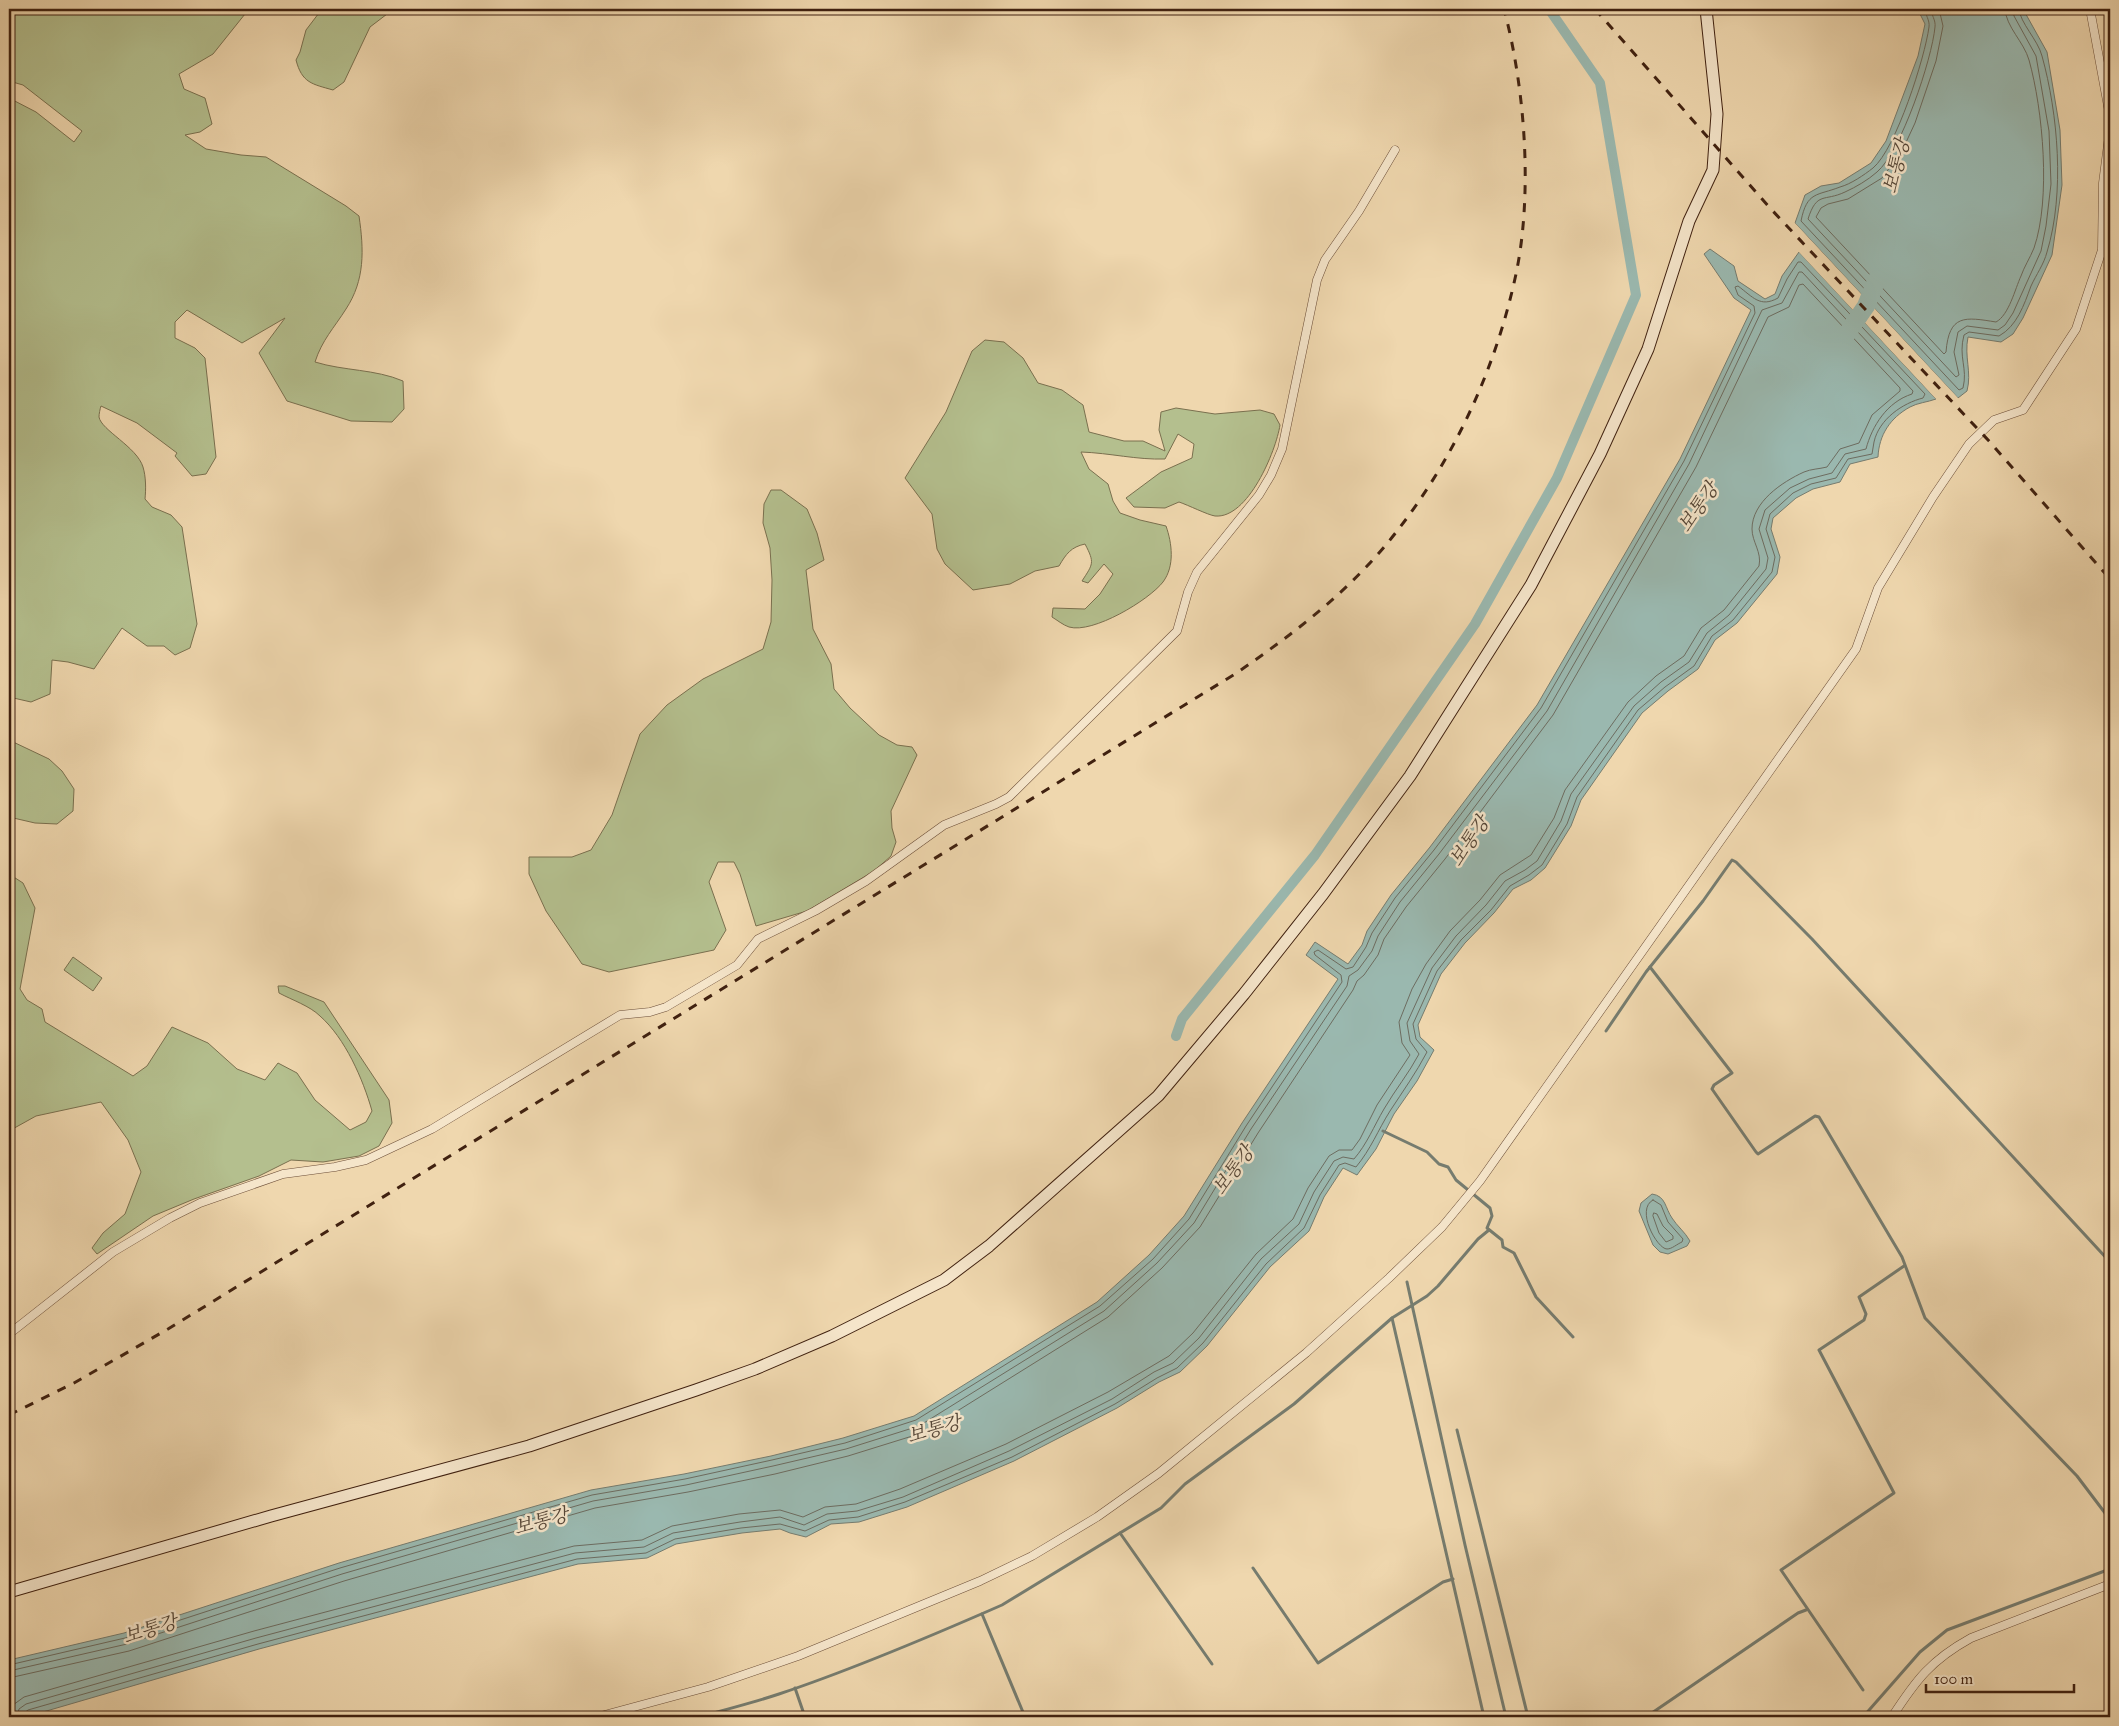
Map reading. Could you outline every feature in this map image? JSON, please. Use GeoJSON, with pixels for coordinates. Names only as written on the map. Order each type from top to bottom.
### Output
{"type":"FeatureCollection","features":[{"type":"Feature","properties":{"kind":"main road"},"geometry":{"type":"LineString","coordinates":[[9,1592],[272,1516],[529,1446],[721,1381],[832,1336],[944,1280],[989,1246],[1158,1096],[1244,994],[1317,902],[1410,776],[1531,585],[1600,454],[1648,349],[1689,221],[1713,170],[1717,114],[1706,9]]}},
{"type":"Feature","properties":{"kind":"street"},"geometry":{"type":"LineString","coordinates":[[2090,9],[2110,117]]}},
{"type":"Feature","properties":{"kind":"street"},"geometry":{"type":"LineString","coordinates":[[597,1717],[708,1687],[798,1656],[980,1581],[1040,1551],[1097,1517],[1159,1473],[1306,1353],[1442,1227],[1480,1181],[1856,649],[1878,588],[1933,497],[1970,444],[1994,420],[2024,410],[2076,329],[2102,250],[2103,183],[2110,129]]}},
{"type":"Feature","properties":{"kind":"street"},"geometry":{"type":"LineString","coordinates":[[9,1334],[113,1252],[170,1218],[200,1202],[283,1174],[335,1167],[366,1160],[432,1129],[620,1015],[650,1012],[666,1007],[737,965],[758,939],[815,912],[866,881],[890,866],[920,840],[944,825],[1009,797],[1177,631],[1188,592],[1197,572],[1259,494],[1271,475],[1282,449],[1289,420],[1317,280],[1325,260],[1360,211],[1395,150]]}},
{"type":"Feature","properties":{"kind":"street"},"geometry":{"type":"LineString","coordinates":[[1892,1717],[1912,1685],[1933,1662],[1954,1647],[1971,1638],[2110,1584]]}},
{"type":"Feature","properties":{"kind":"green space"},"geometry":{"type":"Polygon","coordinates":[[[9,9],[249,9],[213,54],[179,74],[184,89],[205,98],[212,124],[200,132],[185,135],[206,149],[266,157],[359,216],[362,264],[357,287],[346,309],[325,341],[315,362],[382,374],[403,381],[404,409],[392,422],[351,421],[287,401],[259,353],[285,318],[242,343],[187,310],[175,322],[175,338],[195,348],[205,358],[216,457],[206,474],[192,476],[175,456],[177,453],[137,423],[101,406],[99,417],[101,422],[134,453],[143,467],[146,487],[145,499],[152,507],[171,515],[182,527],[197,624],[190,648],[175,655],[164,646],[147,646],[122,628],[94,669],[52,660],[50,694],[31,702],[9,697],[9,98],[36,112],[74,142],[82,131],[23,85],[9,81],[9,9]]]}},
{"type":"Feature","properties":{"kind":"green space"},"geometry":{"type":"Polygon","coordinates":[[[322,9],[400,9],[391,11],[370,27],[344,82],[333,90],[314,84],[305,78],[298,68],[296,60],[306,30],[322,9]]]}},
{"type":"Feature","properties":{"kind":"green space"},"geometry":{"type":"Polygon","coordinates":[[[985,340],[1004,342],[1023,358],[1038,383],[1062,390],[1083,405],[1089,432],[1124,441],[1143,441],[1165,451],[1159,430],[1161,412],[1176,408],[1215,414],[1260,410],[1274,414],[1280,425],[1273,451],[1258,481],[1239,507],[1227,514],[1215,516],[1179,502],[1165,508],[1134,507],[1126,498],[1161,472],[1192,458],[1194,444],[1178,434],[1165,459],[1081,452],[1089,469],[1108,484],[1113,501],[1120,513],[1166,526],[1170,540],[1171,562],[1163,582],[1146,598],[1106,621],[1079,628],[1069,627],[1052,617],[1053,608],[1085,609],[1100,594],[1113,574],[1104,564],[1088,583],[1082,581],[1089,571],[1091,563],[1085,544],[1069,552],[1059,566],[1035,571],[1010,584],[973,590],[945,564],[937,549],[932,514],[905,478],[946,412],[972,351],[985,340]]]}},
{"type":"Feature","properties":{"kind":"green space"},"geometry":{"type":"Polygon","coordinates":[[[771,490],[781,490],[807,509],[817,533],[824,560],[806,570],[813,629],[831,664],[834,689],[850,708],[879,735],[897,745],[912,747],[917,755],[891,811],[892,828],[896,842],[891,856],[874,871],[807,911],[756,926],[740,874],[734,862],[718,862],[709,882],[726,930],[714,950],[609,972],[582,964],[546,911],[529,874],[529,857],[572,857],[591,850],[612,815],[640,734],[667,705],[703,679],[763,649],[771,622],[772,580],[770,548],[763,523],[764,504],[771,490]]]}},
{"type":"Feature","properties":{"kind":"green space"},"geometry":{"type":"Polygon","coordinates":[[[9,740],[49,759],[62,771],[74,789],[73,811],[57,824],[35,823],[9,817],[9,740]]]}},
{"type":"Feature","properties":{"kind":"green space"},"geometry":{"type":"Polygon","coordinates":[[[9,874],[23,883],[35,908],[20,989],[27,1000],[42,1009],[45,1022],[133,1076],[147,1066],[172,1027],[208,1043],[237,1069],[265,1080],[278,1063],[297,1073],[315,1100],[350,1130],[366,1122],[372,1111],[364,1086],[345,1047],[329,1025],[316,1012],[279,993],[278,986],[285,986],[324,1002],[389,1100],[392,1123],[379,1146],[359,1156],[323,1162],[291,1160],[259,1176],[153,1216],[97,1254],[92,1248],[103,1233],[125,1214],[141,1172],[128,1140],[101,1102],[36,1116],[9,1131],[9,874]]]}},
{"type":"Feature","properties":{"kind":"green space"},"geometry":{"type":"Polygon","coordinates":[[[73,957],[102,978],[93,991],[64,970],[73,957]]]}},
{"type":"Feature","properties":{"kind":"water"},"geometry":{"type":"Polygon","coordinates":[[[1920,9],[2023,9],[2047,52],[2060,130],[2062,185],[2052,255],[2023,318],[2013,334],[2001,342],[1968,337],[1967,391],[1958,398],[1795,223],[1805,195],[1821,186],[1839,183],[1871,163],[1886,141],[1918,56],[1925,24],[1920,14],[1920,9]]]}},
{"type":"Feature","properties":{"kind":"water"},"geometry":{"type":"Polygon","coordinates":[[[1710,249],[1734,266],[1738,281],[1765,299],[1775,294],[1782,276],[1799,252],[1936,399],[1903,411],[1891,422],[1883,434],[1878,457],[1850,464],[1840,482],[1813,489],[1796,498],[1773,518],[1771,529],[1780,557],[1777,574],[1737,623],[1715,640],[1698,669],[1642,713],[1581,800],[1571,826],[1545,868],[1531,880],[1513,889],[1494,913],[1465,943],[1441,974],[1418,1025],[1420,1037],[1434,1050],[1417,1081],[1394,1114],[1376,1149],[1357,1175],[1343,1168],[1324,1197],[1309,1231],[1270,1267],[1207,1346],[1180,1372],[1159,1382],[1117,1408],[1014,1461],[907,1507],[859,1522],[831,1524],[806,1537],[780,1529],[742,1533],[676,1544],[647,1558],[578,1564],[259,1649],[43,1712],[9,1717],[9,1660],[124,1633],[339,1563],[591,1490],[684,1474],[771,1456],[843,1438],[914,1416],[1097,1302],[1149,1255],[1184,1216],[1242,1123],[1338,979],[1306,955],[1315,942],[1348,964],[1362,945],[1367,931],[1391,895],[1430,847],[1537,705],[1680,459],[1751,310],[1734,298],[1704,254],[1710,249]]]}},
{"type":"Feature","properties":{"kind":"water"},"geometry":{"type":"Polygon","coordinates":[[[1652,1194],[1657,1195],[1663,1200],[1672,1218],[1690,1241],[1687,1246],[1668,1254],[1660,1252],[1653,1245],[1639,1211],[1641,1203],[1652,1194]]]}},
{"type":"Feature","properties":{"kind":"pier"},"geometry":{"type":"Polygon","coordinates":[[[1793,221],[1960,399],[1956,399],[1793,224],[1793,221]]]}},
{"type":"Feature","properties":{"kind":"pier"},"geometry":{"type":"Polygon","coordinates":[[[1797,250],[1801,250],[1938,398],[1938,401],[1797,250]]]}},
{"type":"Feature","properties":{"kind":"waterway"},"geometry":{"type":"LineString","coordinates":[[1176,1036],[1182,1019],[1315,855],[1475,624],[1557,478],[1636,295],[1600,83],[1549,9]]}},
{"type":"Feature","properties":{"kind":"waterway","name":"보통강"},"geometry":{"type":"LineString","coordinates":[[1846,335],[1866,306],[1877,279]]}},
{"type":"Feature","properties":{"kind":"waterway"},"geometry":{"type":"LineString","coordinates":[[1606,1031],[1646,972],[1703,901],[1732,860],[1812,939],[2110,1262]]}},
{"type":"Feature","properties":{"kind":"waterway"},"geometry":{"type":"LineString","coordinates":[[1650,967],[1732,1073],[1714,1085],[1712,1089],[1756,1152],[1758,1154],[1815,1116],[1819,1117],[1902,1257],[1925,1318],[2077,1476],[2105,1513],[2110,1527]]}},
{"type":"Feature","properties":{"kind":"waterway"},"geometry":{"type":"LineString","coordinates":[[1383,1131],[1427,1152],[1439,1164],[1448,1167],[1456,1180],[1490,1208],[1492,1216],[1487,1228],[1502,1240],[1503,1247],[1514,1253],[1536,1297],[1573,1337]]}},
{"type":"Feature","properties":{"kind":"waterway"},"geometry":{"type":"LineString","coordinates":[[698,1717],[769,1697],[835,1674],[919,1641],[1002,1605],[1161,1508],[1185,1484],[1294,1404],[1392,1318],[1427,1296],[1438,1286],[1478,1239],[1489,1230]]}},
{"type":"Feature","properties":{"kind":"waterway"},"geometry":{"type":"LineString","coordinates":[[1863,1690],[1781,1570],[1894,1493],[1819,1350],[1864,1320],[1866,1314],[1859,1297],[1904,1266]]}},
{"type":"Feature","properties":{"kind":"waterway"},"geometry":{"type":"LineString","coordinates":[[1407,1282],[1465,1545],[1506,1717]]}},
{"type":"Feature","properties":{"kind":"waterway"},"geometry":{"type":"LineString","coordinates":[[1392,1318],[1484,1717]]}},
{"type":"Feature","properties":{"kind":"waterway"},"geometry":{"type":"LineString","coordinates":[[1457,1430],[1528,1717]]}},
{"type":"Feature","properties":{"kind":"waterway"},"geometry":{"type":"LineString","coordinates":[[1120,1533],[1212,1664]]}},
{"type":"Feature","properties":{"kind":"waterway"},"geometry":{"type":"LineString","coordinates":[[1253,1568],[1318,1663],[1443,1582],[1453,1579]]}},
{"type":"Feature","properties":{"kind":"waterway"},"geometry":{"type":"LineString","coordinates":[[1863,1717],[1920,1652],[1947,1630],[2110,1569]]}},
{"type":"Feature","properties":{"kind":"waterway"},"geometry":{"type":"LineString","coordinates":[[1646,1717],[1798,1613],[1806,1610]]}},
{"type":"Feature","properties":{"kind":"waterway"},"geometry":{"type":"LineString","coordinates":[[982,1614],[1025,1717]]}},
{"type":"Feature","properties":{"kind":"waterway"},"geometry":{"type":"LineString","coordinates":[[795,1688],[805,1717]]}},
{"type":"Feature","properties":{"kind":"railway"},"geometry":{"type":"LineString","coordinates":[[9,1415],[74,1383],[168,1329],[1235,674],[1295,631],[1333,599],[1385,546],[1430,485],[1467,418],[1496,347],[1507,311],[1521,243],[1525,175],[1522,106],[1504,9]]}},
{"type":"Feature","properties":{"kind":"railway"},"geometry":{"type":"LineString","coordinates":[[1595,9],[1770,208],[1989,441],[2110,579]]}}]}
